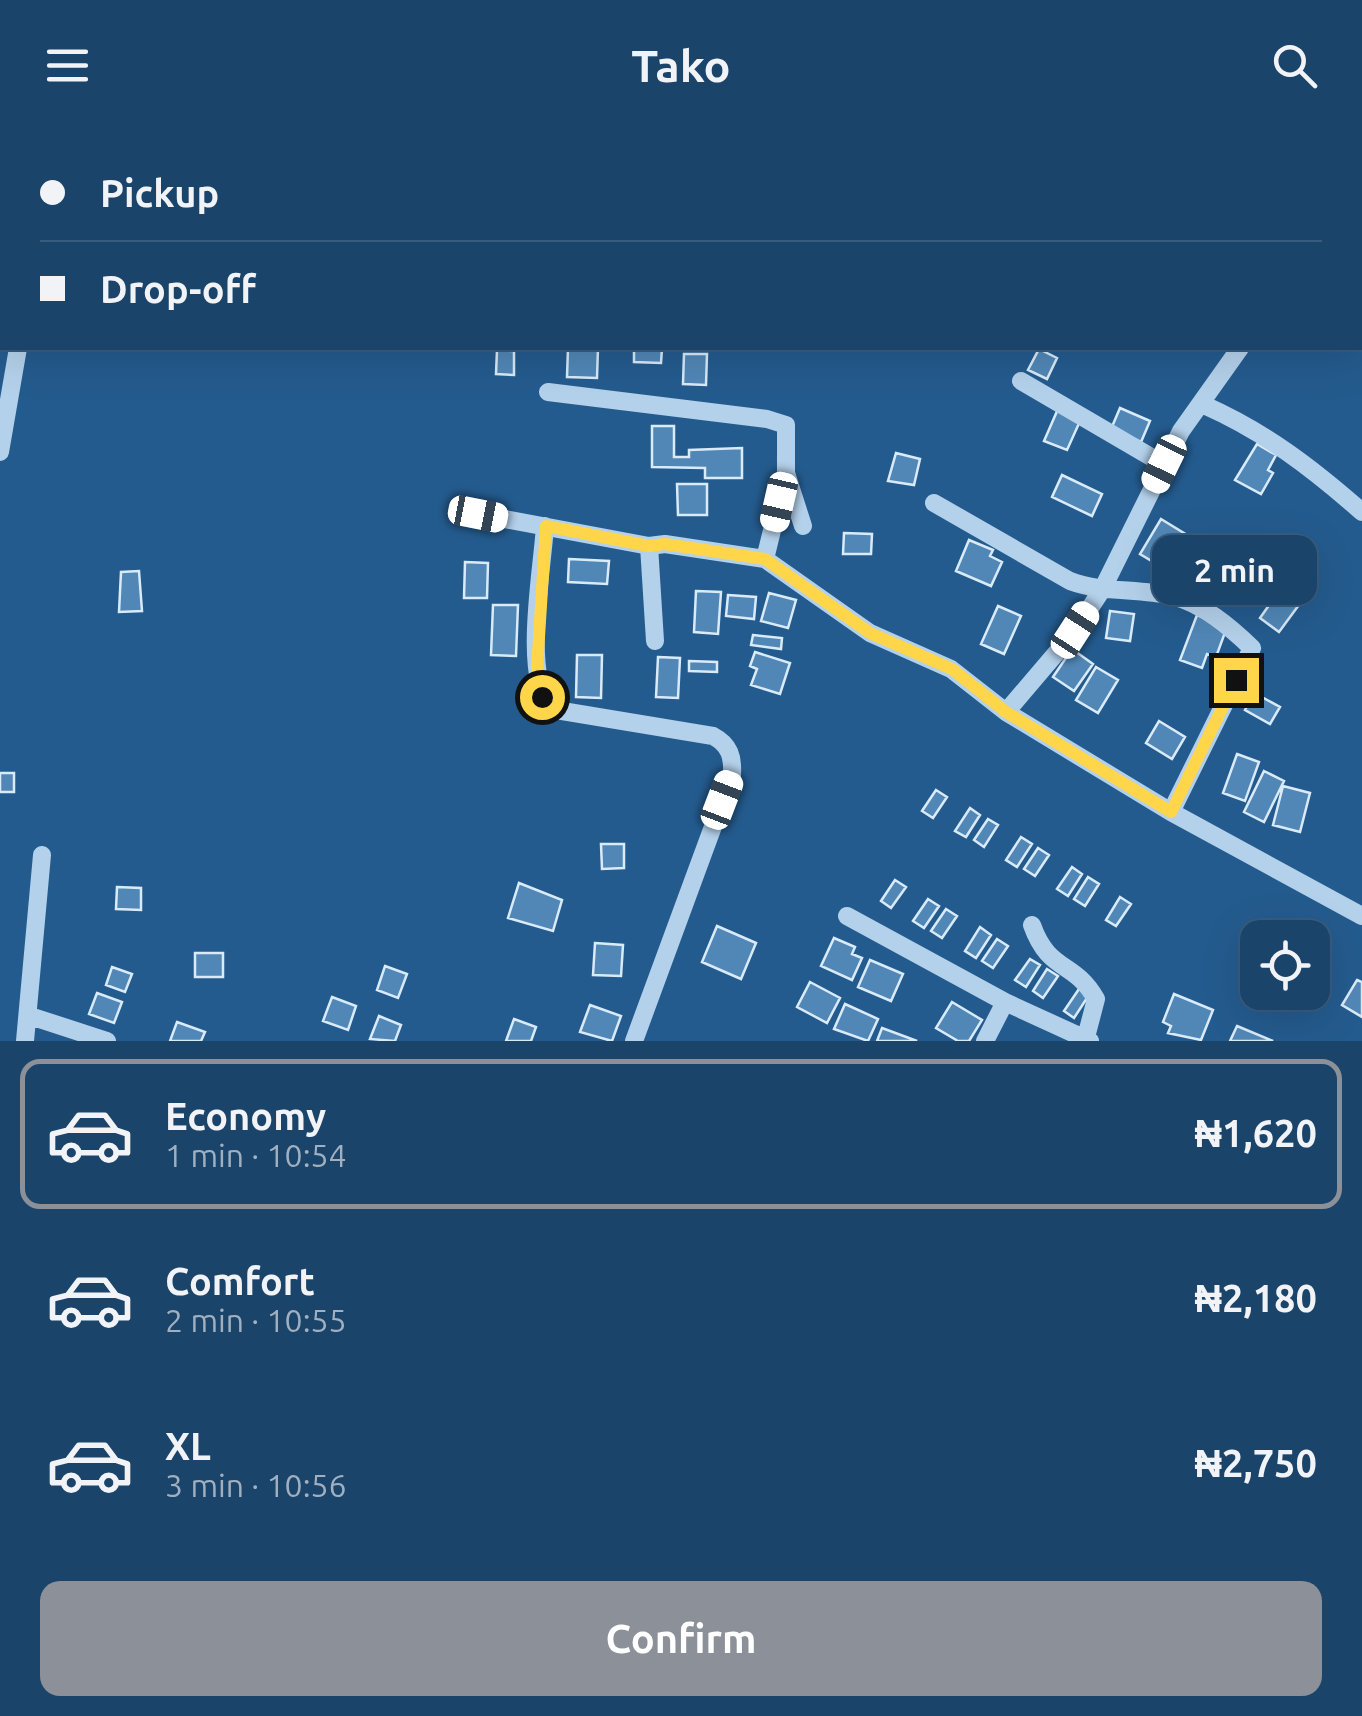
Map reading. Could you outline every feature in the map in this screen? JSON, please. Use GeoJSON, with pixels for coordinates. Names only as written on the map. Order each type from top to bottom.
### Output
{"type":"FeatureCollection","features":[{"type":"Feature","properties":{"kind":"street"},"geometry":{"type":"LineString","coordinates":[[0,452],[18,350]]}},
{"type":"Feature","properties":{"kind":"street"},"geometry":{"type":"LineString","coordinates":[[1006,712],[1075,630],[1103,588],[1181,432],[1204,405],[1210,384],[1238,350]]}},
{"type":"Feature","properties":{"kind":"street"},"geometry":{"type":"LineString","coordinates":[[1021,382],[1164,464]]}},
{"type":"Feature","properties":{"kind":"street"},"geometry":{"type":"LineString","coordinates":[[548,392],[768,419],[786,426],[786,473],[765,559]]}},
{"type":"Feature","properties":{"kind":"street"},"geometry":{"type":"LineString","coordinates":[[1204,405],[1249,425],[1297,456],[1362,512]]}},
{"type":"Feature","properties":{"kind":"street"},"geometry":{"type":"LineString","coordinates":[[786,473],[802,526]]}},
{"type":"Feature","properties":{"kind":"street"},"geometry":{"type":"LineString","coordinates":[[934,503],[1070,581],[1174,597],[1223,620],[1252,648],[1171,812]]}},
{"type":"Feature","properties":{"kind":"street"},"geometry":{"type":"LineString","coordinates":[[478,514],[649,546],[665,544],[765,559],[870,633],[952,669],[1006,712],[1171,812],[1362,916]]}},
{"type":"Feature","properties":{"kind":"street"},"geometry":{"type":"LineString","coordinates":[[546,526],[537,668],[542,697],[550,709],[712,736],[728,747],[733,759],[732,775],[634,1041]]}},
{"type":"Feature","properties":{"kind":"street"},"geometry":{"type":"LineString","coordinates":[[649,546],[655,641]]}},
{"type":"Feature","properties":{"kind":"street"},"geometry":{"type":"LineString","coordinates":[[25,1041],[42,854]]}},
{"type":"Feature","properties":{"kind":"street"},"geometry":{"type":"LineString","coordinates":[[847,916],[1005,1002],[1087,1040],[1096,998],[1086,980],[1042,954],[1032,925]]}},
{"type":"Feature","properties":{"kind":"street"},"geometry":{"type":"LineString","coordinates":[[986,1041],[1005,1002]]}},
{"type":"Feature","properties":{"kind":"street"},"geometry":{"type":"LineString","coordinates":[[30,1016],[107,1041]]}},
{"type":"Feature","properties":{"kind":"building"},"geometry":{"type":"Polygon","coordinates":[[[497,350],[514,351],[514,375],[496,374],[497,350]]]}},
{"type":"Feature","properties":{"kind":"building"},"geometry":{"type":"Polygon","coordinates":[[[568,350],[598,350],[597,378],[567,377],[568,350]]]}},
{"type":"Feature","properties":{"kind":"building"},"geometry":{"type":"Polygon","coordinates":[[[634,350],[662,350],[661,363],[634,362],[634,350]]]}},
{"type":"Feature","properties":{"kind":"building"},"geometry":{"type":"Polygon","coordinates":[[[1038,350],[1057,358],[1047,379],[1028,370],[1038,350]]]}},
{"type":"Feature","properties":{"kind":"building"},"geometry":{"type":"Polygon","coordinates":[[[684,354],[707,354],[706,385],[683,384],[684,354]]]}},
{"type":"Feature","properties":{"kind":"building"},"geometry":{"type":"Polygon","coordinates":[[[1120,408],[1150,421],[1141,442],[1111,429],[1120,408]]]}},
{"type":"Feature","properties":{"kind":"building"},"geometry":{"type":"Polygon","coordinates":[[[1058,409],[1081,419],[1067,450],[1044,441],[1058,409]]]}},
{"type":"Feature","properties":{"kind":"building"},"geometry":{"type":"Polygon","coordinates":[[[652,426],[674,426],[674,457],[689,457],[689,450],[742,448],[742,478],[705,478],[705,468],[652,467],[652,426]]]}},
{"type":"Feature","properties":{"kind":"building"},"geometry":{"type":"Polygon","coordinates":[[[1257,444],[1276,455],[1268,470],[1273,473],[1261,494],[1235,480],[1257,444]]]}},
{"type":"Feature","properties":{"kind":"building"},"geometry":{"type":"Polygon","coordinates":[[[896,453],[920,459],[914,485],[888,481],[896,453]]]}},
{"type":"Feature","properties":{"kind":"building"},"geometry":{"type":"Polygon","coordinates":[[[1062,475],[1102,494],[1092,516],[1052,497],[1062,475]]]}},
{"type":"Feature","properties":{"kind":"building"},"geometry":{"type":"Polygon","coordinates":[[[677,484],[707,484],[707,515],[678,515],[677,484]]]}},
{"type":"Feature","properties":{"kind":"building"},"geometry":{"type":"Polygon","coordinates":[[[1161,519],[1187,535],[1165,569],[1140,554],[1161,519]]]}},
{"type":"Feature","properties":{"kind":"building"},"geometry":{"type":"Polygon","coordinates":[[[844,533],[872,534],[871,554],[843,554],[844,533]]]}},
{"type":"Feature","properties":{"kind":"building"},"geometry":{"type":"Polygon","coordinates":[[[969,540],[993,550],[990,556],[1002,562],[991,586],[956,571],[969,540]]]}},
{"type":"Feature","properties":{"kind":"building"},"geometry":{"type":"Polygon","coordinates":[[[569,559],[609,561],[607,584],[568,582],[569,559]]]}},
{"type":"Feature","properties":{"kind":"building"},"geometry":{"type":"Polygon","coordinates":[[[465,562],[488,563],[487,598],[464,598],[465,562]]]}},
{"type":"Feature","properties":{"kind":"building"},"geometry":{"type":"Polygon","coordinates":[[[139,571],[142,611],[119,612],[121,572],[139,571]]]}},
{"type":"Feature","properties":{"kind":"building"},"geometry":{"type":"Polygon","coordinates":[[[1284,584],[1304,598],[1279,632],[1260,618],[1284,584]]]}},
{"type":"Feature","properties":{"kind":"building"},"geometry":{"type":"Polygon","coordinates":[[[696,591],[721,592],[718,634],[694,632],[696,591]]]}},
{"type":"Feature","properties":{"kind":"building"},"geometry":{"type":"Polygon","coordinates":[[[769,593],[796,600],[788,628],[761,621],[769,593]]]}},
{"type":"Feature","properties":{"kind":"building"},"geometry":{"type":"Polygon","coordinates":[[[728,595],[756,597],[754,619],[726,616],[728,595]]]}},
{"type":"Feature","properties":{"kind":"building"},"geometry":{"type":"Polygon","coordinates":[[[493,605],[518,605],[516,656],[491,655],[493,605]]]}},
{"type":"Feature","properties":{"kind":"building"},"geometry":{"type":"Polygon","coordinates":[[[998,606],[1021,616],[1004,654],[981,644],[998,606]]]}},
{"type":"Feature","properties":{"kind":"building"},"geometry":{"type":"Polygon","coordinates":[[[1110,611],[1134,614],[1130,641],[1106,638],[1110,611]]]}},
{"type":"Feature","properties":{"kind":"building"},"geometry":{"type":"Polygon","coordinates":[[[1197,615],[1227,627],[1216,657],[1207,654],[1202,668],[1180,660],[1197,615]]]}},
{"type":"Feature","properties":{"kind":"building"},"geometry":{"type":"Polygon","coordinates":[[[753,635],[782,638],[781,649],[751,645],[753,635]]]}},
{"type":"Feature","properties":{"kind":"building"},"geometry":{"type":"Polygon","coordinates":[[[1072,649],[1093,664],[1074,691],[1053,677],[1072,649]]]}},
{"type":"Feature","properties":{"kind":"building"},"geometry":{"type":"Polygon","coordinates":[[[755,652],[790,663],[780,694],[751,685],[757,669],[750,666],[755,652]]]}},
{"type":"Feature","properties":{"kind":"building"},"geometry":{"type":"Polygon","coordinates":[[[577,655],[602,655],[601,698],[576,697],[577,655]]]}},
{"type":"Feature","properties":{"kind":"building"},"geometry":{"type":"Polygon","coordinates":[[[658,657],[680,658],[678,698],[656,697],[658,657]]]}},
{"type":"Feature","properties":{"kind":"building"},"geometry":{"type":"Polygon","coordinates":[[[689,661],[717,662],[717,672],[689,671],[689,661]]]}},
{"type":"Feature","properties":{"kind":"building"},"geometry":{"type":"Polygon","coordinates":[[[1096,667],[1118,680],[1098,713],[1076,700],[1096,667]]]}},
{"type":"Feature","properties":{"kind":"building"},"geometry":{"type":"Polygon","coordinates":[[[1249,690],[1280,707],[1270,724],[1245,710],[1251,699],[1245,696],[1249,690]]]}},
{"type":"Feature","properties":{"kind":"building"},"geometry":{"type":"Polygon","coordinates":[[[1159,721],[1185,737],[1172,759],[1146,743],[1159,721]]]}},
{"type":"Feature","properties":{"kind":"building"},"geometry":{"type":"Polygon","coordinates":[[[1237,754],[1259,762],[1245,801],[1223,793],[1237,754]]]}},
{"type":"Feature","properties":{"kind":"building"},"geometry":{"type":"Polygon","coordinates":[[[1264,771],[1284,781],[1264,822],[1244,812],[1264,771]]]}},
{"type":"Feature","properties":{"kind":"building"},"geometry":{"type":"Polygon","coordinates":[[[0,773],[14,773],[14,792],[0,792],[0,773]]]}},
{"type":"Feature","properties":{"kind":"building"},"geometry":{"type":"Polygon","coordinates":[[[1283,786],[1310,793],[1300,832],[1273,825],[1283,786]]]}},
{"type":"Feature","properties":{"kind":"building"},"geometry":{"type":"Polygon","coordinates":[[[936,790],[947,797],[933,818],[922,811],[936,790]]]}},
{"type":"Feature","properties":{"kind":"building"},"geometry":{"type":"Polygon","coordinates":[[[970,808],[980,815],[966,837],[955,831],[970,808]]]}},
{"type":"Feature","properties":{"kind":"building"},"geometry":{"type":"Polygon","coordinates":[[[988,819],[998,825],[984,847],[974,840],[988,819]]]}},
{"type":"Feature","properties":{"kind":"building"},"geometry":{"type":"Polygon","coordinates":[[[1021,837],[1032,844],[1017,867],[1006,860],[1021,837]]]}},
{"type":"Feature","properties":{"kind":"building"},"geometry":{"type":"Polygon","coordinates":[[[601,844],[624,844],[624,868],[602,869],[601,844]]]}},
{"type":"Feature","properties":{"kind":"building"},"geometry":{"type":"Polygon","coordinates":[[[1038,848],[1049,855],[1035,876],[1024,869],[1038,848]]]}},
{"type":"Feature","properties":{"kind":"building"},"geometry":{"type":"Polygon","coordinates":[[[1072,867],[1082,874],[1068,896],[1057,889],[1072,867]]]}},
{"type":"Feature","properties":{"kind":"building"},"geometry":{"type":"Polygon","coordinates":[[[1088,877],[1099,884],[1085,906],[1074,899],[1088,877]]]}},
{"type":"Feature","properties":{"kind":"building"},"geometry":{"type":"Polygon","coordinates":[[[895,880],[906,887],[891,908],[881,901],[895,880]]]}},
{"type":"Feature","properties":{"kind":"building"},"geometry":{"type":"Polygon","coordinates":[[[519,883],[562,900],[553,931],[508,918],[519,883]]]}},
{"type":"Feature","properties":{"kind":"building"},"geometry":{"type":"Polygon","coordinates":[[[117,887],[141,888],[141,910],[116,909],[117,887]]]}},
{"type":"Feature","properties":{"kind":"building"},"geometry":{"type":"Polygon","coordinates":[[[1120,897],[1131,904],[1116,926],[1106,920],[1120,897]]]}},
{"type":"Feature","properties":{"kind":"building"},"geometry":{"type":"Polygon","coordinates":[[[928,899],[939,906],[924,928],[913,921],[928,899]]]}},
{"type":"Feature","properties":{"kind":"building"},"geometry":{"type":"Polygon","coordinates":[[[946,909],[957,916],[942,938],[931,931],[946,909]]]}},
{"type":"Feature","properties":{"kind":"building"},"geometry":{"type":"Polygon","coordinates":[[[717,926],[756,943],[741,979],[702,962],[717,926]]]}},
{"type":"Feature","properties":{"kind":"building"},"geometry":{"type":"Polygon","coordinates":[[[980,927],[991,935],[976,958],[965,951],[980,927]]]}},
{"type":"Feature","properties":{"kind":"building"},"geometry":{"type":"Polygon","coordinates":[[[834,938],[855,947],[852,954],[862,958],[852,980],[821,966],[834,938]]]}},
{"type":"Feature","properties":{"kind":"building"},"geometry":{"type":"Polygon","coordinates":[[[997,939],[1008,946],[993,968],[982,961],[997,939]]]}},
{"type":"Feature","properties":{"kind":"building"},"geometry":{"type":"Polygon","coordinates":[[[595,943],[623,945],[621,976],[593,975],[595,943]]]}},
{"type":"Feature","properties":{"kind":"building"},"geometry":{"type":"Polygon","coordinates":[[[195,953],[223,953],[223,977],[195,977],[195,953]]]}},
{"type":"Feature","properties":{"kind":"building"},"geometry":{"type":"Polygon","coordinates":[[[1030,959],[1040,965],[1026,987],[1015,980],[1030,959]]]}},
{"type":"Feature","properties":{"kind":"building"},"geometry":{"type":"Polygon","coordinates":[[[870,960],[903,974],[891,1001],[858,987],[870,960]]]}},
{"type":"Feature","properties":{"kind":"building"},"geometry":{"type":"Polygon","coordinates":[[[385,966],[407,974],[398,998],[377,990],[385,966]]]}},
{"type":"Feature","properties":{"kind":"building"},"geometry":{"type":"Polygon","coordinates":[[[112,967],[132,974],[125,992],[106,985],[112,967]]]}},
{"type":"Feature","properties":{"kind":"building"},"geometry":{"type":"Polygon","coordinates":[[[1047,969],[1058,976],[1043,998],[1033,991],[1047,969]]]}},
{"type":"Feature","properties":{"kind":"building"},"geometry":{"type":"Polygon","coordinates":[[[1357,980],[1362,982],[1362,1017],[1342,1005],[1357,980]]]}},
{"type":"Feature","properties":{"kind":"building"},"geometry":{"type":"Polygon","coordinates":[[[810,982],[840,998],[827,1023],[797,1007],[810,982]]]}},
{"type":"Feature","properties":{"kind":"building"},"geometry":{"type":"Polygon","coordinates":[[[1079,989],[1089,995],[1074,1018],[1064,1011],[1079,989]]]}},
{"type":"Feature","properties":{"kind":"building"},"geometry":{"type":"Polygon","coordinates":[[[97,993],[122,1002],[114,1023],[89,1014],[97,993]]]}},
{"type":"Feature","properties":{"kind":"building"},"geometry":{"type":"Polygon","coordinates":[[[1174,994],[1213,1010],[1201,1040],[1168,1033],[1171,1026],[1163,1022],[1174,994]]]}},
{"type":"Feature","properties":{"kind":"building"},"geometry":{"type":"Polygon","coordinates":[[[332,997],[356,1006],[348,1030],[323,1021],[332,997]]]}},
{"type":"Feature","properties":{"kind":"building"},"geometry":{"type":"Polygon","coordinates":[[[952,1002],[982,1020],[969,1041],[958,1041],[936,1028],[952,1002]]]}},
{"type":"Feature","properties":{"kind":"building"},"geometry":{"type":"Polygon","coordinates":[[[845,1004],[878,1019],[868,1041],[834,1029],[845,1004]]]}},
{"type":"Feature","properties":{"kind":"building"},"geometry":{"type":"Polygon","coordinates":[[[590,1005],[621,1016],[612,1041],[580,1032],[590,1005]]]}},
{"type":"Feature","properties":{"kind":"building"},"geometry":{"type":"Polygon","coordinates":[[[379,1016],[401,1025],[395,1041],[370,1039],[379,1016]]]}},
{"type":"Feature","properties":{"kind":"building"},"geometry":{"type":"Polygon","coordinates":[[[514,1019],[536,1027],[531,1041],[506,1041],[514,1019]]]}},
{"type":"Feature","properties":{"kind":"building"},"geometry":{"type":"Polygon","coordinates":[[[177,1022],[205,1032],[201,1041],[170,1041],[177,1022]]]}},
{"type":"Feature","properties":{"kind":"building"},"geometry":{"type":"Polygon","coordinates":[[[1237,1026],[1273,1041],[1230,1041],[1237,1026]]]}},
{"type":"Feature","properties":{"kind":"building"},"geometry":{"type":"Polygon","coordinates":[[[882,1028],[917,1041],[877,1041],[882,1028]]]}},
{"type":"Feature","properties":{"kind":"route"},"geometry":{"type":"LineString","coordinates":[[542,697],[537,668],[546,526],[649,546],[665,544],[765,559],[870,633],[952,669],[1006,712],[1171,812],[1236,680]]}}]}
